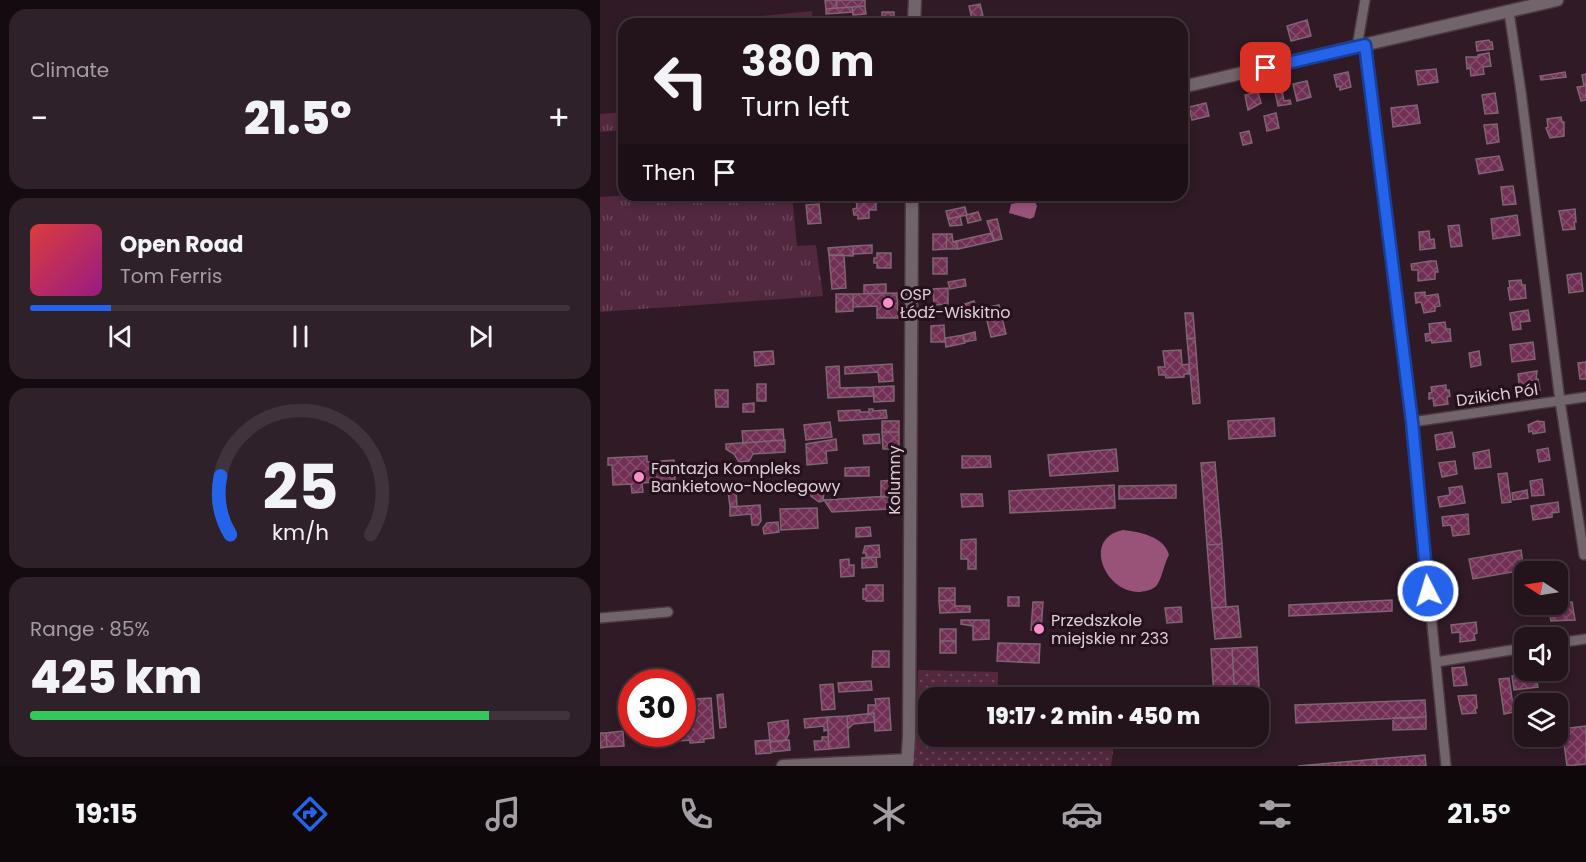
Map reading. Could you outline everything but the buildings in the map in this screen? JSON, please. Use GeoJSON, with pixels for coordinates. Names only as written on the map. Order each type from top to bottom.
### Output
{"type":"FeatureCollection","features":[{"type":"Feature","properties":{"kind":"street"},"geometry":{"type":"LineString","coordinates":[[914,18],[915,0]]}},
{"type":"Feature","properties":{"kind":"street"},"geometry":{"type":"LineString","coordinates":[[1365,0],[1361,46],[1412,422],[1446,766]]}},
{"type":"Feature","properties":{"kind":"street"},"geometry":{"type":"LineString","coordinates":[[1188,86],[1557,0]]}},
{"type":"Feature","properties":{"kind":"street"},"geometry":{"type":"LineString","coordinates":[[1509,12],[1560,401],[1584,555]]}},
{"type":"Feature","properties":{"kind":"street","name":"Kolumny"},"geometry":{"type":"LineString","coordinates":[[908,763],[912,201]]}},
{"type":"Feature","properties":{"kind":"street","name":"Dzikich Pól"},"geometry":{"type":"LineString","coordinates":[[1412,422],[1586,398]]}},
{"type":"Feature","properties":{"kind":"street"},"geometry":{"type":"LineString","coordinates":[[600,618],[668,612]]}},
{"type":"Feature","properties":{"kind":"street"},"geometry":{"type":"LineString","coordinates":[[1568,642],[1586,639]]}},
{"type":"Feature","properties":{"kind":"street"},"geometry":{"type":"LineString","coordinates":[[1436,662],[1514,650]]}},
{"type":"Feature","properties":{"kind":"street"},"geometry":{"type":"LineString","coordinates":[[783,766],[908,763]]}},
{"type":"Feature","properties":{"kind":"green space"},"geometry":{"type":"Polygon","coordinates":[[[812,11],[813,18],[740,18],[812,11]]]}},
{"type":"Feature","properties":{"kind":"green space"},"geometry":{"type":"Polygon","coordinates":[[[618,112],[618,130],[600,132],[600,114],[618,112]]]}},
{"type":"Feature","properties":{"kind":"green space"},"geometry":{"type":"Polygon","coordinates":[[[618,196],[618,201],[793,201],[797,246],[816,245],[823,296],[600,312],[600,197],[618,196]]]}},
{"type":"Feature","properties":{"kind":"green space"},"geometry":{"type":"Polygon","coordinates":[[[918,670],[998,672],[998,687],[918,687],[918,747],[1114,747],[1111,766],[914,766],[918,670]]]}},
{"type":"Feature","properties":{"kind":"shaded area"},"geometry":{"type":"Polygon","coordinates":[[[1034,201],[1037,206],[1034,217],[1030,219],[1009,213],[1011,204],[1034,201]]]}},
{"type":"Feature","properties":{"kind":"shaded area"},"geometry":{"type":"Polygon","coordinates":[[[1123,530],[1150,536],[1162,543],[1166,549],[1169,555],[1155,587],[1140,592],[1127,590],[1116,584],[1108,575],[1101,553],[1103,543],[1110,535],[1123,530]]]}},
{"type":"Feature","properties":{"kind":"place","name":"OSP Łódź-Wiskitno"},"geometry":{"type":"Point","coordinates":[888,303]}},
{"type":"Feature","properties":{"kind":"place","name":"Fantazja Kompleks Bankietowo-Noclegowy"},"geometry":{"type":"Point","coordinates":[639,477]}},
{"type":"Feature","properties":{"kind":"place","name":"Przedszkole miejskie nr 233"},"geometry":{"type":"Point","coordinates":[1039,629]}},
{"type":"Feature","properties":{"kind":"route"},"geometry":{"type":"LineString","coordinates":[[1266,68],[1365,45],[1412,422],[1428,591]]}}]}
